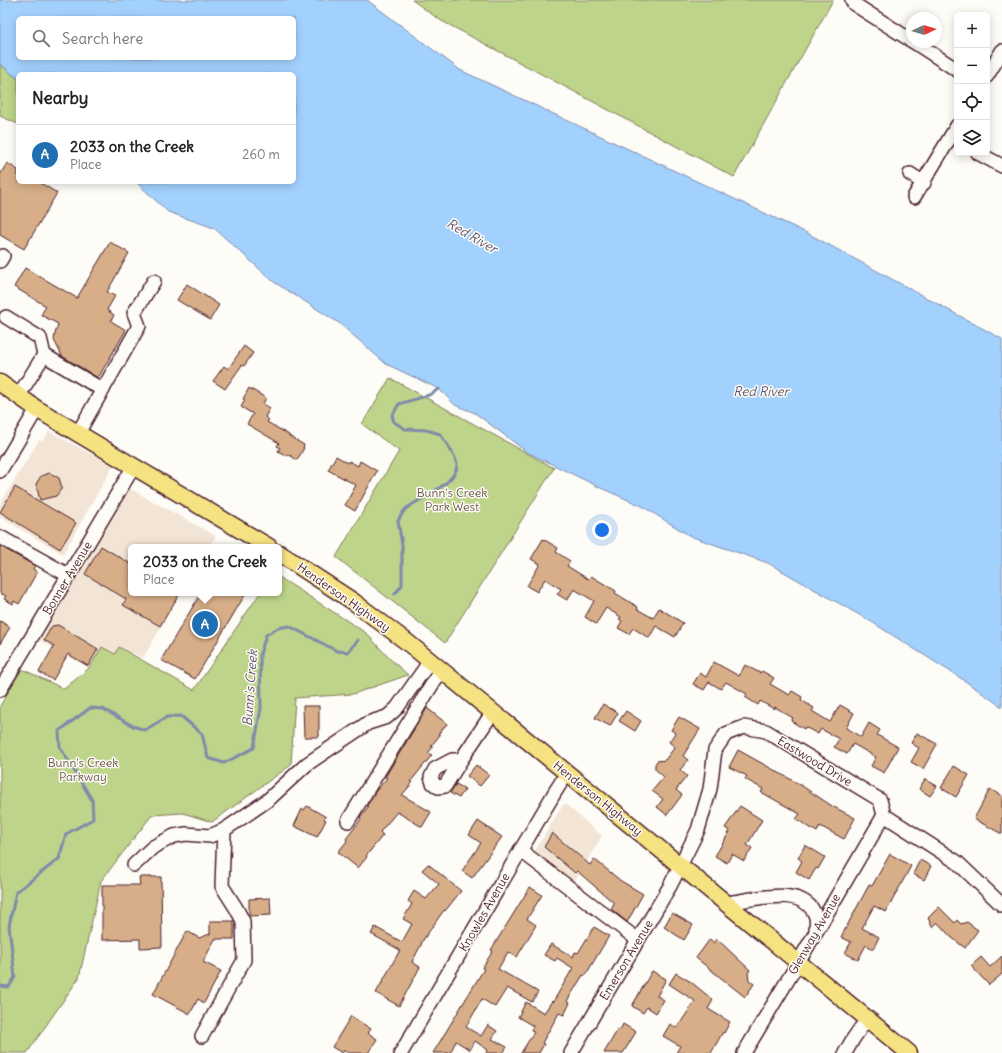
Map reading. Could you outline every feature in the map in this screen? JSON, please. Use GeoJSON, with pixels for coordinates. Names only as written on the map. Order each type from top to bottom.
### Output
{"type":"FeatureCollection","features":[{"type":"Feature","properties":{"kind":"main road"},"geometry":{"type":"LineString","coordinates":[[0,383],[37,409],[264,544]]}},
{"type":"Feature","properties":{"kind":"main road","name":"Henderson Highway"},"geometry":{"type":"LineString","coordinates":[[282,555],[354,602],[493,712],[909,1053]]}},
{"type":"Feature","properties":{"kind":"street"},"geometry":{"type":"LineString","coordinates":[[852,0],[854,4],[906,37]]}},
{"type":"Feature","properties":{"kind":"street"},"geometry":{"type":"LineString","coordinates":[[922,48],[954,68]]}},
{"type":"Feature","properties":{"kind":"street"},"geometry":{"type":"LineString","coordinates":[[990,71],[1002,51]]}},
{"type":"Feature","properties":{"kind":"street"},"geometry":{"type":"LineString","coordinates":[[914,198],[954,137]]}},
{"type":"Feature","properties":{"kind":"street"},"geometry":{"type":"LineString","coordinates":[[984,156],[1002,166]]}},
{"type":"Feature","properties":{"kind":"street"},"geometry":{"type":"LineString","coordinates":[[910,174],[924,183]]}},
{"type":"Feature","properties":{"kind":"street"},"geometry":{"type":"LineString","coordinates":[[78,433],[139,326],[134,314],[154,281]]}},
{"type":"Feature","properties":{"kind":"street"},"geometry":{"type":"LineString","coordinates":[[6,317],[40,338],[44,355],[103,390]]}},
{"type":"Feature","properties":{"kind":"street"},"geometry":{"type":"LineString","coordinates":[[18,395],[44,355]]}},
{"type":"Feature","properties":{"kind":"street"},"geometry":{"type":"LineString","coordinates":[[0,471],[37,409]]}},
{"type":"Feature","properties":{"kind":"street","name":"Bonner Avenue"},"geometry":{"type":"LineString","coordinates":[[0,690],[134,466]]}},
{"type":"Feature","properties":{"kind":"street"},"geometry":{"type":"LineString","coordinates":[[0,537],[68,575]]}},
{"type":"Feature","properties":{"kind":"street"},"geometry":{"type":"LineString","coordinates":[[348,821],[435,666]]}},
{"type":"Feature","properties":{"kind":"street"},"geometry":{"type":"LineString","coordinates":[[134,865],[153,847],[174,836],[186,834],[210,836],[224,830],[268,800],[307,764],[368,723],[387,717],[435,666]]}},
{"type":"Feature","properties":{"kind":"street"},"geometry":{"type":"LineString","coordinates":[[461,760],[493,712]]}},
{"type":"Feature","properties":{"kind":"street","name":"Eastwood Drive"},"geometry":{"type":"LineString","coordinates":[[680,865],[698,830],[710,789],[715,750],[726,734],[744,727],[766,731],[880,800],[884,814],[957,862],[1002,904]]}},
{"type":"Feature","properties":{"kind":"street","name":"Knowles Avenue"},"geometry":{"type":"LineString","coordinates":[[401,1053],[554,792],[568,773]]}},
{"type":"Feature","properties":{"kind":"street","name":"Glenway Avenue"},"geometry":{"type":"LineString","coordinates":[[744,1053],[884,814]]}},
{"type":"Feature","properties":{"kind":"street"},"geometry":{"type":"LineString","coordinates":[[202,1036],[244,960],[243,921],[222,886],[224,830]]}},
{"type":"Feature","properties":{"kind":"street"},"geometry":{"type":"LineString","coordinates":[[520,850],[638,940]]}},
{"type":"Feature","properties":{"kind":"street","name":"Emerson Avenue"},"geometry":{"type":"LineString","coordinates":[[571,1053],[670,886],[680,865]]}},
{"type":"Feature","properties":{"kind":"street"},"geometry":{"type":"LineString","coordinates":[[727,903],[778,896],[794,897],[809,905],[816,918],[816,930]]}},
{"type":"Feature","properties":{"kind":"street"},"geometry":{"type":"LineString","coordinates":[[845,1053],[853,1038],[868,1019]]}},
{"type":"Feature","properties":{"kind":"shaded area"},"geometry":{"type":"Polygon","coordinates":[[[49,431],[113,466],[63,554],[0,517],[0,504],[39,440],[43,441],[49,431]]]}},
{"type":"Feature","properties":{"kind":"shaded area"},"geometry":{"type":"Polygon","coordinates":[[[127,487],[216,536],[210,544],[128,544],[128,596],[179,596],[143,658],[120,647],[115,654],[102,647],[89,668],[36,638],[127,487]]]}},
{"type":"Feature","properties":{"kind":"shaded area"},"geometry":{"type":"Polygon","coordinates":[[[564,803],[602,836],[573,884],[534,852],[564,803]]]}},
{"type":"Feature","properties":{"kind":"green space"},"geometry":{"type":"Polygon","coordinates":[[[412,0],[833,0],[734,177],[440,20],[412,0]]]}},
{"type":"Feature","properties":{"kind":"green space"},"geometry":{"type":"Polygon","coordinates":[[[0,64],[16,77],[16,123],[0,116],[0,64]]]}},
{"type":"Feature","properties":{"kind":"green space","name":"Bunn's Creek Park West"},"geometry":{"type":"Polygon","coordinates":[[[390,378],[554,468],[445,643],[336,557],[399,451],[362,424],[390,378]]]}},
{"type":"Feature","properties":{"kind":"green space","name":"Bunn's Creek Parkway"},"geometry":{"type":"Polygon","coordinates":[[[282,579],[366,633],[389,658],[408,675],[353,694],[295,698],[291,765],[212,822],[183,813],[152,815],[101,881],[79,978],[27,1053],[0,1053],[0,706],[22,669],[64,689],[89,668],[102,647],[115,654],[119,647],[194,690],[258,596],[282,596],[282,579]]]}},
{"type":"Feature","properties":{"kind":"water","name":"Red River"},"geometry":{"type":"Polygon","coordinates":[[[0,0],[367,0],[460,70],[809,234],[1002,339],[1002,707],[962,679],[870,621],[768,563],[690,536],[642,506],[527,452],[475,413],[455,405],[439,389],[386,364],[339,323],[274,282],[214,228],[168,212],[138,184],[296,184],[296,72],[16,72],[16,77],[0,64],[0,0]]]}},
{"type":"Feature","properties":{"kind":"building"},"geometry":{"type":"Polygon","coordinates":[[[7,163],[16,169],[16,184],[42,184],[57,193],[24,249],[0,235],[0,175],[7,163]]]}},
{"type":"Feature","properties":{"kind":"building"},"geometry":{"type":"Polygon","coordinates":[[[110,242],[129,253],[107,292],[115,296],[107,310],[114,315],[111,321],[126,330],[98,378],[62,356],[54,340],[58,324],[41,315],[46,306],[14,287],[25,268],[77,298],[110,242]]]}},
{"type":"Feature","properties":{"kind":"building"},"geometry":{"type":"Polygon","coordinates":[[[187,284],[219,305],[210,320],[177,300],[187,284]]]}},
{"type":"Feature","properties":{"kind":"building"},"geometry":{"type":"Polygon","coordinates":[[[244,346],[253,353],[244,366],[242,365],[225,389],[213,381],[224,366],[228,369],[244,346]]]}},
{"type":"Feature","properties":{"kind":"building"},"geometry":{"type":"Polygon","coordinates":[[[249,388],[266,398],[263,404],[270,408],[265,417],[269,420],[267,422],[304,445],[304,448],[297,460],[288,454],[287,456],[278,451],[280,448],[277,446],[279,443],[247,424],[253,414],[241,407],[245,400],[243,399],[249,388]]]}},
{"type":"Feature","properties":{"kind":"building"},"geometry":{"type":"Polygon","coordinates":[[[336,456],[348,463],[349,461],[358,466],[360,461],[377,471],[355,511],[345,505],[356,485],[328,470],[336,456]]]}},
{"type":"Feature","properties":{"kind":"building"},"geometry":{"type":"Polygon","coordinates":[[[50,473],[59,478],[62,488],[56,496],[40,500],[36,484],[41,476],[50,473]]]}},
{"type":"Feature","properties":{"kind":"building"},"geometry":{"type":"Polygon","coordinates":[[[15,487],[76,523],[60,549],[0,512],[15,487]]]}},
{"type":"Feature","properties":{"kind":"building"},"geometry":{"type":"Polygon","coordinates":[[[543,539],[558,548],[556,552],[570,561],[567,566],[588,579],[591,576],[616,591],[615,593],[638,607],[637,609],[653,618],[659,608],[683,623],[675,637],[656,626],[649,638],[633,628],[629,634],[618,628],[622,621],[619,619],[621,617],[606,608],[596,624],[585,617],[594,601],[574,589],[567,600],[557,594],[561,589],[545,579],[537,592],[527,586],[540,564],[531,559],[543,539]]]}},
{"type":"Feature","properties":{"kind":"building"},"geometry":{"type":"Polygon","coordinates":[[[0,546],[35,566],[33,569],[37,572],[19,604],[14,601],[13,604],[4,599],[6,596],[0,593],[0,546]]]}},
{"type":"Feature","properties":{"kind":"building"},"geometry":{"type":"Polygon","coordinates":[[[101,546],[128,562],[128,596],[178,596],[160,626],[123,605],[126,599],[85,574],[101,546]]]}},
{"type":"Feature","properties":{"kind":"building"},"geometry":{"type":"Polygon","coordinates":[[[199,596],[244,596],[195,679],[161,660],[199,596]]]}},
{"type":"Feature","properties":{"kind":"building"},"geometry":{"type":"Polygon","coordinates":[[[0,621],[10,627],[0,644],[0,621]]]}},
{"type":"Feature","properties":{"kind":"building"},"geometry":{"type":"Polygon","coordinates":[[[58,625],[98,649],[88,666],[68,654],[53,680],[39,672],[54,646],[44,640],[52,626],[58,625]]]}},
{"type":"Feature","properties":{"kind":"building"},"geometry":{"type":"Polygon","coordinates":[[[714,662],[739,676],[745,665],[760,673],[762,671],[774,678],[770,684],[789,695],[792,691],[802,697],[801,700],[814,708],[812,711],[830,722],[840,705],[854,713],[846,728],[861,737],[869,723],[880,730],[877,735],[898,747],[884,773],[871,766],[876,757],[853,744],[847,754],[834,747],[839,739],[821,729],[818,734],[805,727],[804,729],[791,721],[793,718],[775,707],[774,709],[760,701],[758,705],[745,697],[747,694],[726,682],[721,689],[709,682],[704,690],[693,684],[700,673],[706,677],[714,662]]]}},
{"type":"Feature","properties":{"kind":"building"},"geometry":{"type":"Polygon","coordinates":[[[603,704],[618,713],[610,726],[595,718],[603,704]]]}},
{"type":"Feature","properties":{"kind":"building"},"geometry":{"type":"Polygon","coordinates":[[[303,706],[319,706],[319,737],[304,737],[303,706]]]}},
{"type":"Feature","properties":{"kind":"building"},"geometry":{"type":"Polygon","coordinates":[[[427,708],[447,724],[438,734],[440,735],[431,746],[433,747],[428,753],[432,755],[402,795],[431,812],[422,827],[397,812],[380,832],[383,835],[358,868],[338,852],[361,819],[360,817],[368,807],[367,805],[375,795],[375,792],[387,778],[385,777],[427,708]]]}},
{"type":"Feature","properties":{"kind":"building"},"geometry":{"type":"Polygon","coordinates":[[[626,711],[641,721],[635,731],[619,721],[626,711]]]}},
{"type":"Feature","properties":{"kind":"building"},"geometry":{"type":"Polygon","coordinates":[[[679,717],[700,729],[683,756],[688,760],[680,770],[687,776],[676,790],[682,795],[667,815],[657,807],[663,799],[652,791],[664,777],[655,769],[655,764],[657,761],[665,760],[675,747],[669,742],[675,733],[671,730],[679,717]]]}},
{"type":"Feature","properties":{"kind":"building"},"geometry":{"type":"Polygon","coordinates":[[[917,733],[937,744],[923,769],[911,762],[919,748],[911,743],[917,733]]]}},
{"type":"Feature","properties":{"kind":"building"},"geometry":{"type":"Polygon","coordinates":[[[738,750],[799,784],[832,806],[855,818],[844,839],[820,826],[817,832],[796,819],[800,814],[761,792],[763,789],[745,779],[747,776],[729,767],[738,750]]]}},
{"type":"Feature","properties":{"kind":"building"},"geometry":{"type":"Polygon","coordinates":[[[476,765],[489,775],[480,786],[467,776],[476,765]]]}},
{"type":"Feature","properties":{"kind":"building"},"geometry":{"type":"Polygon","coordinates":[[[954,766],[969,775],[956,797],[941,788],[954,766]]]}},
{"type":"Feature","properties":{"kind":"building"},"geometry":{"type":"Polygon","coordinates":[[[925,779],[937,786],[930,796],[919,789],[925,779]]]}},
{"type":"Feature","properties":{"kind":"building"},"geometry":{"type":"Polygon","coordinates":[[[456,784],[465,789],[459,798],[450,793],[456,784]]]}},
{"type":"Feature","properties":{"kind":"building"},"geometry":{"type":"Polygon","coordinates":[[[990,789],[1002,796],[1002,834],[974,819],[990,789]]]}},
{"type":"Feature","properties":{"kind":"building"},"geometry":{"type":"Polygon","coordinates":[[[307,806],[326,817],[324,819],[326,820],[317,837],[294,826],[302,809],[304,810],[307,806]]]}},
{"type":"Feature","properties":{"kind":"building"},"geometry":{"type":"Polygon","coordinates":[[[740,806],[762,820],[747,845],[752,848],[744,861],[732,854],[727,863],[715,856],[730,831],[725,828],[740,806]]]}},
{"type":"Feature","properties":{"kind":"building"},"geometry":{"type":"Polygon","coordinates":[[[478,821],[502,837],[472,878],[462,871],[481,843],[469,835],[478,821]]]}},
{"type":"Feature","properties":{"kind":"building"},"geometry":{"type":"Polygon","coordinates":[[[552,833],[590,865],[594,859],[621,881],[643,894],[627,922],[611,909],[614,903],[577,871],[575,873],[544,847],[552,833]]]}},
{"type":"Feature","properties":{"kind":"building"},"geometry":{"type":"Polygon","coordinates":[[[805,845],[825,857],[809,880],[796,872],[802,861],[798,858],[805,845]]]}},
{"type":"Feature","properties":{"kind":"building"},"geometry":{"type":"Polygon","coordinates":[[[890,854],[911,866],[886,912],[874,906],[862,928],[879,937],[873,949],[866,945],[858,960],[845,953],[851,942],[841,937],[869,885],[872,886],[890,854]]]}},
{"type":"Feature","properties":{"kind":"building"},"geometry":{"type":"Polygon","coordinates":[[[920,860],[931,866],[924,880],[913,874],[920,860]]]}},
{"type":"Feature","properties":{"kind":"building"},"geometry":{"type":"Polygon","coordinates":[[[428,864],[461,891],[445,911],[444,910],[421,943],[412,962],[420,967],[399,1006],[376,993],[400,950],[371,934],[375,927],[402,942],[412,924],[403,919],[412,904],[408,901],[414,891],[426,899],[439,884],[422,870],[428,864]]]}},
{"type":"Feature","properties":{"kind":"building"},"geometry":{"type":"Polygon","coordinates":[[[139,877],[161,877],[162,947],[140,948],[140,939],[102,940],[102,885],[140,885],[139,877]]]}},
{"type":"Feature","properties":{"kind":"building"},"geometry":{"type":"Polygon","coordinates":[[[530,887],[542,895],[527,919],[536,925],[517,957],[508,952],[498,969],[538,992],[532,1002],[507,988],[495,1007],[482,999],[466,1027],[481,1036],[488,1025],[497,1031],[492,1039],[507,1047],[503,1053],[486,1053],[488,1050],[475,1041],[470,1050],[456,1041],[450,1053],[433,1053],[484,969],[482,968],[493,951],[491,950],[530,887]]]}},
{"type":"Feature","properties":{"kind":"building"},"geometry":{"type":"Polygon","coordinates":[[[270,898],[271,915],[249,916],[249,899],[270,898]]]}},
{"type":"Feature","properties":{"kind":"building"},"geometry":{"type":"Polygon","coordinates":[[[939,907],[955,923],[957,920],[961,924],[967,922],[978,930],[965,948],[951,937],[937,922],[932,927],[928,918],[939,907]]]}},
{"type":"Feature","properties":{"kind":"building"},"geometry":{"type":"Polygon","coordinates":[[[672,913],[693,925],[684,940],[664,927],[672,913]]]}},
{"type":"Feature","properties":{"kind":"building"},"geometry":{"type":"Polygon","coordinates":[[[210,921],[234,921],[234,939],[215,939],[203,962],[221,971],[204,1003],[198,999],[190,1014],[153,994],[187,931],[199,938],[210,934],[210,921]]]}},
{"type":"Feature","properties":{"kind":"building"},"geometry":{"type":"Polygon","coordinates":[[[594,927],[609,936],[585,976],[583,975],[567,1001],[570,1003],[564,1015],[559,1013],[542,1043],[544,1044],[539,1053],[521,1053],[534,1032],[531,1030],[533,1026],[518,1017],[526,1002],[544,1013],[552,1001],[553,1002],[573,968],[557,958],[555,961],[544,955],[551,944],[573,957],[575,952],[578,953],[594,927]]]}},
{"type":"Feature","properties":{"kind":"building"},"geometry":{"type":"Polygon","coordinates":[[[710,939],[714,943],[717,939],[750,970],[748,973],[749,980],[754,984],[745,997],[696,958],[710,939]]]}},
{"type":"Feature","properties":{"kind":"building"},"geometry":{"type":"Polygon","coordinates":[[[1002,956],[1002,974],[989,985],[971,966],[981,957],[990,967],[1002,956]]]}},
{"type":"Feature","properties":{"kind":"building"},"geometry":{"type":"Polygon","coordinates":[[[652,971],[666,979],[657,996],[664,1000],[656,1013],[647,1007],[643,1013],[632,1006],[652,971]]]}},
{"type":"Feature","properties":{"kind":"building"},"geometry":{"type":"Polygon","coordinates":[[[676,973],[691,982],[713,1000],[708,1009],[730,1022],[711,1053],[676,1053],[680,1046],[663,1036],[670,1024],[677,1028],[695,1001],[669,984],[676,973]]]}},
{"type":"Feature","properties":{"kind":"building"},"geometry":{"type":"Polygon","coordinates":[[[351,1016],[371,1029],[368,1033],[377,1039],[368,1053],[349,1053],[344,1050],[342,1053],[332,1047],[351,1016]]]}},
{"type":"Feature","properties":{"kind":"building"},"geometry":{"type":"Polygon","coordinates":[[[623,1024],[636,1032],[623,1053],[604,1053],[618,1029],[620,1030],[623,1024]]]}},
{"type":"Feature","properties":{"kind":"waterway","name":"Bunn's Creek"},"geometry":{"type":"LineString","coordinates":[[395,594],[402,585],[402,545],[398,521],[407,508],[437,489],[452,477],[456,471],[457,464],[452,452],[440,434],[427,430],[405,429],[394,422],[392,416],[399,404],[429,395],[439,389]]}},
{"type":"Feature","properties":{"kind":"waterway","name":"Bunn's Creek"},"geometry":{"type":"LineString","coordinates":[[0,986],[9,987],[15,977],[9,926],[16,892],[59,859],[66,834],[93,819],[92,800],[60,747],[59,731],[90,708],[103,709],[133,726],[145,730],[167,717],[181,716],[202,734],[208,758],[224,763],[254,748],[261,708],[260,654],[266,635],[278,628],[289,626],[337,651],[348,652],[358,640]]}},
{"type":"Feature","properties":{"kind":"place","name":"2033 on the Creek"},"geometry":{"type":"Point","coordinates":[205,624]}}]}
